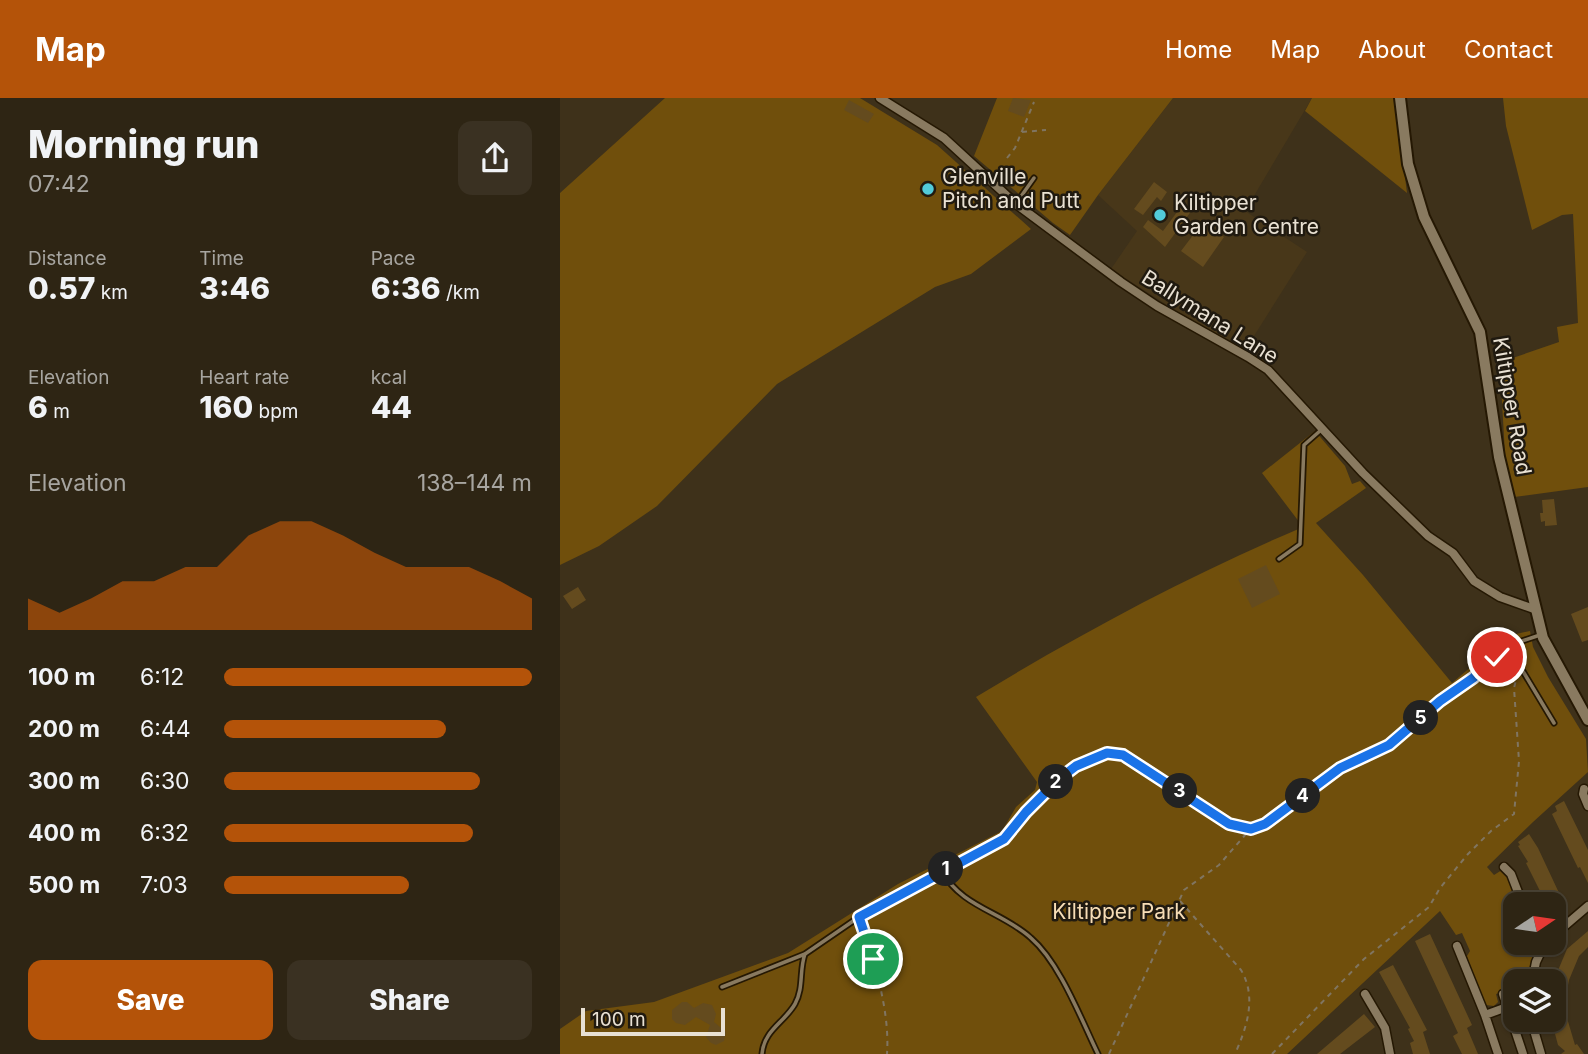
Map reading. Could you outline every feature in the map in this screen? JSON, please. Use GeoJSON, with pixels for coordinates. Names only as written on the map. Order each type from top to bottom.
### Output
{"type":"FeatureCollection","features":[{"type":"Feature","properties":{"kind":"street","name":"Ballymana Lane"},"geometry":{"type":"LineString","coordinates":[[880,98],[944,138],[1016,204],[1100,267],[1157,306],[1248,356],[1268,370],[1363,474],[1428,536],[1453,554],[1474,582],[1500,597],[1534,609]]}},
{"type":"Feature","properties":{"kind":"street","name":"Kiltipper Road"},"geometry":{"type":"LineString","coordinates":[[1399,98],[1408,164],[1424,217],[1480,332],[1499,457],[1534,609],[1542,635],[1557,667],[1588,720]]}},
{"type":"Feature","properties":{"kind":"street"},"geometry":{"type":"LineString","coordinates":[[1584,789],[1583,794],[1588,806]]}},
{"type":"Feature","properties":{"kind":"street"},"geometry":{"type":"LineString","coordinates":[[1504,867],[1511,874],[1518,892]]}},
{"type":"Feature","properties":{"kind":"street"},"geometry":{"type":"LineString","coordinates":[[1566,925],[1588,906]]}},
{"type":"Feature","properties":{"kind":"street"},"geometry":{"type":"LineString","coordinates":[[1457,946],[1498,1054]]}},
{"type":"Feature","properties":{"kind":"street"},"geometry":{"type":"LineString","coordinates":[[1366,994],[1385,1028],[1390,1054]]}},
{"type":"Feature","properties":{"kind":"street"},"geometry":{"type":"LineString","coordinates":[[1485,1015],[1503,1008]]}},
{"type":"Feature","properties":{"kind":"street"},"geometry":{"type":"LineString","coordinates":[[1515,1032],[1523,1054]]}},
{"type":"Feature","properties":{"kind":"street"},"geometry":{"type":"LineString","coordinates":[[1517,1039],[1533,1033],[1541,1054]]}},
{"type":"Feature","properties":{"kind":"lane"},"geometry":{"type":"LineString","coordinates":[[1016,204],[1034,178]]}},
{"type":"Feature","properties":{"kind":"lane"},"geometry":{"type":"LineString","coordinates":[[1279,559],[1300,544],[1304,445],[1322,429]]}},
{"type":"Feature","properties":{"kind":"lane"},"geometry":{"type":"LineString","coordinates":[[722,987],[805,954],[859,917],[1004,839],[1059,779],[1076,766],[1107,753],[1114,752],[1135,761],[1229,824],[1251,829],[1265,824],[1340,768],[1389,745],[1440,701],[1497,657],[1513,649],[1516,643],[1542,635]]}},
{"type":"Feature","properties":{"kind":"lane"},"geometry":{"type":"LineString","coordinates":[[1513,649],[1554,723]]}},
{"type":"Feature","properties":{"kind":"lane"},"geometry":{"type":"LineString","coordinates":[[942,872],[951,887],[960,895],[1022,931],[1044,950],[1098,1054]]}},
{"type":"Feature","properties":{"kind":"lane"},"geometry":{"type":"LineString","coordinates":[[762,1054],[766,1037],[797,1001],[805,954]]}},
{"type":"Feature","properties":{"kind":"path"},"geometry":{"type":"LineString","coordinates":[[1007,158],[1015,148],[1034,102]]}},
{"type":"Feature","properties":{"kind":"path"},"geometry":{"type":"LineString","coordinates":[[1022,132],[1046,130]]}},
{"type":"Feature","properties":{"kind":"path"},"geometry":{"type":"LineString","coordinates":[[1272,1054],[1364,959],[1429,907],[1440,888],[1468,854],[1491,831],[1514,814],[1519,761],[1514,688],[1516,680],[1525,674]]}},
{"type":"Feature","properties":{"kind":"path"},"geometry":{"type":"LineString","coordinates":[[1109,1054],[1184,890],[1219,865],[1251,829]]}},
{"type":"Feature","properties":{"kind":"path"},"geometry":{"type":"LineString","coordinates":[[1179,900],[1241,970],[1248,982],[1250,1004],[1235,1054]]}},
{"type":"Feature","properties":{"kind":"path"},"geometry":{"type":"LineString","coordinates":[[859,917],[873,959],[882,1000],[887,1054]]}},
{"type":"Feature","properties":{"kind":"shaded area"},"geometry":{"type":"Polygon","coordinates":[[[1173,98],[1312,98],[1245,211],[1307,252],[1247,347],[1208,331],[1111,269],[1137,231],[1098,195],[1173,98]]]}},
{"type":"Feature","properties":{"kind":"green space"},"geometry":{"type":"Polygon","coordinates":[[[665,98],[860,98],[937,145],[1031,229],[971,274],[935,287],[777,384],[657,506],[599,546],[560,565],[560,193],[665,98]]]}},
{"type":"Feature","properties":{"kind":"green space"},"geometry":{"type":"Polygon","coordinates":[[[997,98],[1173,98],[1070,235],[974,156],[997,98]]]}},
{"type":"Feature","properties":{"kind":"green space"},"geometry":{"type":"Polygon","coordinates":[[[1312,98],[1395,98],[1407,193],[1305,111],[1312,98]]]}},
{"type":"Feature","properties":{"kind":"green space"},"geometry":{"type":"Polygon","coordinates":[[[1503,98],[1588,98],[1588,487],[1514,497],[1505,454],[1500,368],[1504,361],[1559,342],[1557,327],[1578,323],[1573,214],[1562,215],[1532,230],[1506,126],[1503,98]]]}},
{"type":"Feature","properties":{"kind":"green space","name":"Kiltipper Park"},"geometry":{"type":"Polygon","coordinates":[[[1315,431],[1345,466],[1352,484],[1360,481],[1366,488],[1316,523],[1363,575],[1452,683],[1507,636],[1530,631],[1533,647],[1548,677],[1586,739],[1588,772],[1487,867],[1494,875],[1502,870],[1513,892],[1503,892],[1503,956],[1533,956],[1529,969],[1503,969],[1503,992],[1496,994],[1498,1002],[1494,1006],[1486,1005],[1468,962],[1470,951],[1462,933],[1456,935],[1440,911],[1287,1054],[560,1054],[560,1029],[586,1011],[654,1002],[788,953],[898,884],[1002,831],[1016,807],[1035,790],[1037,782],[976,697],[1136,606],[1303,527],[1262,473],[1315,431]]]}},
{"type":"Feature","properties":{"kind":"building"},"geometry":{"type":"Polygon","coordinates":[[[1013,98],[1031,100],[1024,117],[1008,111],[1013,98]]]}},
{"type":"Feature","properties":{"kind":"building"},"geometry":{"type":"Polygon","coordinates":[[[849,100],[874,114],[868,123],[844,110],[849,100]]]}},
{"type":"Feature","properties":{"kind":"building"},"geometry":{"type":"Polygon","coordinates":[[[1154,182],[1167,192],[1161,201],[1157,197],[1143,215],[1134,209],[1154,182]]]}},
{"type":"Feature","properties":{"kind":"building"},"geometry":{"type":"Polygon","coordinates":[[[1183,204],[1192,210],[1165,247],[1143,227],[1148,220],[1163,231],[1183,204]]]}},
{"type":"Feature","properties":{"kind":"building"},"geometry":{"type":"Polygon","coordinates":[[[1203,222],[1224,237],[1203,267],[1181,251],[1203,222]]]}},
{"type":"Feature","properties":{"kind":"building"},"geometry":{"type":"Polygon","coordinates":[[[1554,499],[1557,525],[1545,526],[1545,521],[1541,522],[1542,500],[1554,499]]]}},
{"type":"Feature","properties":{"kind":"building"},"geometry":{"type":"Polygon","coordinates":[[[1266,565],[1280,594],[1252,608],[1238,579],[1266,565]]]}},
{"type":"Feature","properties":{"kind":"building"},"geometry":{"type":"Polygon","coordinates":[[[578,587],[586,600],[572,609],[563,596],[578,587]]]}},
{"type":"Feature","properties":{"kind":"building"},"geometry":{"type":"Polygon","coordinates":[[[1588,607],[1588,640],[1582,642],[1571,614],[1588,607]]]}},
{"type":"Feature","properties":{"kind":"building"},"geometry":{"type":"Polygon","coordinates":[[[1564,801],[1588,850],[1588,883],[1552,814],[1557,811],[1555,806],[1564,801]]]}},
{"type":"Feature","properties":{"kind":"building"},"geometry":{"type":"Polygon","coordinates":[[[1529,834],[1559,892],[1540,892],[1518,842],[1529,834]]]}},
{"type":"Feature","properties":{"kind":"building"},"geometry":{"type":"Polygon","coordinates":[[[1588,931],[1588,947],[1579,956],[1566,996],[1566,969],[1559,969],[1567,949],[1588,931]]]}},
{"type":"Feature","properties":{"kind":"building"},"geometry":{"type":"Polygon","coordinates":[[[1430,934],[1472,1025],[1467,1028],[1478,1054],[1462,1054],[1453,1036],[1458,1033],[1415,941],[1430,934]]]}},
{"type":"Feature","properties":{"kind":"building"},"geometry":{"type":"Polygon","coordinates":[[[1393,965],[1427,1030],[1423,1032],[1430,1054],[1413,1054],[1410,1043],[1414,1041],[1408,1029],[1410,1028],[1379,972],[1393,965]]]}},
{"type":"Feature","properties":{"kind":"building"},"geometry":{"type":"Polygon","coordinates":[[[682,1002],[687,1002],[694,1008],[703,1003],[712,1005],[716,1014],[714,1022],[726,1032],[724,1041],[716,1045],[711,1043],[706,1037],[710,1025],[696,1017],[685,1025],[676,1023],[672,1019],[672,1010],[682,1002]]]}},
{"type":"Feature","properties":{"kind":"building"},"geometry":{"type":"Polygon","coordinates":[[[1566,1010],[1575,1045],[1577,1044],[1584,1054],[1561,1054],[1565,1051],[1558,1045],[1555,1032],[1566,1032],[1566,1010]]]}},
{"type":"Feature","properties":{"kind":"building"},"geometry":{"type":"Polygon","coordinates":[[[1364,1014],[1375,1027],[1340,1054],[1317,1054],[1364,1014]]]}},
{"type":"Feature","properties":{"kind":"place","name":"Glenville Pitch and Putt"},"geometry":{"type":"Point","coordinates":[928,189]}},
{"type":"Feature","properties":{"kind":"place","name":"Kiltipper Garden Centre"},"geometry":{"type":"Point","coordinates":[1160,215]}},
{"type":"Feature","properties":{"kind":"route"},"geometry":{"type":"LineString","coordinates":[[873,959],[859,917],[1004,839],[1026,812],[1076,766],[1107,753],[1123,755],[1229,824],[1251,829],[1265,824],[1340,768],[1389,745],[1497,657]]}}]}
